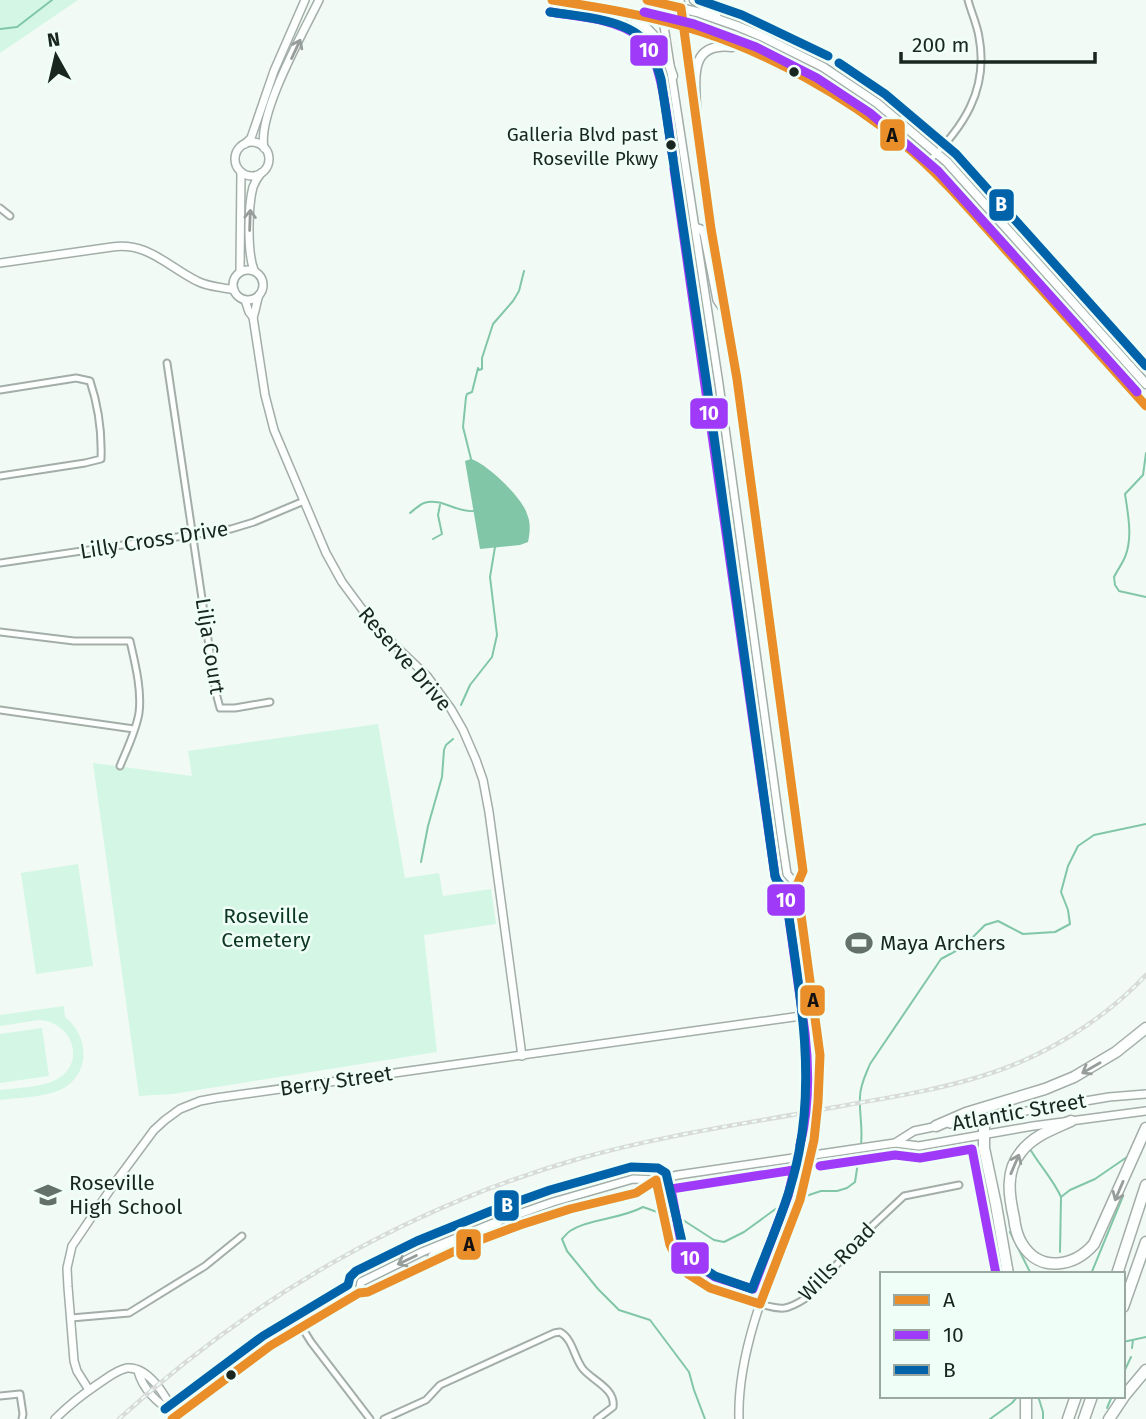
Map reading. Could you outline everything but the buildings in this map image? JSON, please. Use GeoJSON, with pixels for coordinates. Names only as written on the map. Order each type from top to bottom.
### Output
{"type":"FeatureCollection","features":[{"type":"Feature","properties":{"kind":"highway"},"geometry":{"type":"LineString","coordinates":[[936,1126],[965,1113],[1045,1089],[1074,1077],[1116,1052],[1146,1028]]}},
{"type":"Feature","properties":{"kind":"highway"},"geometry":{"type":"LineString","coordinates":[[984,1118],[984,1147],[1008,1272]]}},
{"type":"Feature","properties":{"kind":"highway"},"geometry":{"type":"LineString","coordinates":[[1071,1121],[1038,1137],[1025,1147],[1014,1162],[1009,1179],[1010,1203],[1023,1246],[1034,1258],[1060,1264],[1079,1258],[1094,1244],[1146,1128]]}},
{"type":"Feature","properties":{"kind":"highway"},"geometry":{"type":"LineString","coordinates":[[1118,1272],[1146,1185]]}},
{"type":"Feature","properties":{"kind":"highway"},"geometry":{"type":"LineString","coordinates":[[1125,1301],[1146,1242]]}},
{"type":"Feature","properties":{"kind":"highway"},"geometry":{"type":"LineString","coordinates":[[1125,1395],[1144,1372]]}},
{"type":"Feature","properties":{"kind":"highway"},"geometry":{"type":"LineString","coordinates":[[1026,1398],[1026,1419]]}},
{"type":"Feature","properties":{"kind":"highway"},"geometry":{"type":"LineString","coordinates":[[1068,1419],[1075,1398]]}},
{"type":"Feature","properties":{"kind":"highway"},"geometry":{"type":"LineString","coordinates":[[1084,1419],[1091,1398]]}},
{"type":"Feature","properties":{"kind":"highway"},"geometry":{"type":"LineString","coordinates":[[1109,1419],[1123,1398]]}},
{"type":"Feature","properties":{"kind":"main road"},"geometry":{"type":"LineString","coordinates":[[261,173],[251,176],[241,172],[235,156],[251,138],[274,71],[305,0]]}},
{"type":"Feature","properties":{"kind":"main road"},"geometry":{"type":"LineString","coordinates":[[233,281],[234,290],[245,300],[250,300],[262,291],[263,281],[251,263],[250,236],[253,188],[268,161],[262,136],[272,99],[319,0]]}},
{"type":"Feature","properties":{"kind":"main road"},"geometry":{"type":"LineString","coordinates":[[552,0],[684,26],[720,39],[815,82],[857,108],[927,163],[1146,406]]}},
{"type":"Feature","properties":{"kind":"main road"},"geometry":{"type":"LineString","coordinates":[[647,0],[681,4],[737,26]]}},
{"type":"Feature","properties":{"kind":"main road"},"geometry":{"type":"LineString","coordinates":[[694,0],[711,13],[832,73],[877,103],[938,153],[1146,384]]}},
{"type":"Feature","properties":{"kind":"main road"},"geometry":{"type":"LineString","coordinates":[[661,2],[721,397],[781,834],[788,874],[797,885]]}},
{"type":"Feature","properties":{"kind":"main road"},"geometry":{"type":"LineString","coordinates":[[681,4],[707,201],[737,379],[798,832],[803,871],[797,885],[820,1055],[814,1140],[800,1200],[760,1304],[750,1339],[742,1383],[740,1419]]}},
{"type":"Feature","properties":{"kind":"main road"},"geometry":{"type":"LineString","coordinates":[[598,8],[635,20],[647,27],[664,51],[673,76]]}},
{"type":"Feature","properties":{"kind":"main road"},"geometry":{"type":"LineString","coordinates":[[696,112],[697,67],[702,54],[712,47],[723,46],[755,54]]}},
{"type":"Feature","properties":{"kind":"main road"},"geometry":{"type":"LineString","coordinates":[[245,144],[255,143],[264,148]]}},
{"type":"Feature","properties":{"kind":"main road"},"geometry":{"type":"LineString","coordinates":[[220,287],[233,281],[240,271],[241,172]]}},
{"type":"Feature","properties":{"kind":"main road"},"geometry":{"type":"LineString","coordinates":[[695,227],[701,229],[704,234],[717,300],[725,313]]}},
{"type":"Feature","properties":{"kind":"main road"},"geometry":{"type":"LineString","coordinates":[[0,263],[130,246],[150,252],[201,283],[234,290]]}},
{"type":"Feature","properties":{"kind":"main road"},"geometry":{"type":"LineString","coordinates":[[240,271],[254,270]]}},
{"type":"Feature","properties":{"kind":"main road","name":"Reserve Drive"},"geometry":{"type":"LineString","coordinates":[[253,317],[259,295]]}},
{"type":"Feature","properties":{"kind":"main road","name":"Reserve Drive"},"geometry":{"type":"LineString","coordinates":[[245,300],[253,317],[267,405],[282,449],[326,553],[342,582],[368,618],[427,676],[440,693],[472,749],[489,812],[522,1056]]}},
{"type":"Feature","properties":{"kind":"main road","name":"Berry Street"},"geometry":{"type":"LineString","coordinates":[[89,1390],[76,1371],[74,1361],[67,1268],[70,1249],[154,1130],[180,1109],[216,1098],[815,1014]]}},
{"type":"Feature","properties":{"kind":"main road","name":"Atlantic Street"},"geometry":{"type":"LineString","coordinates":[[895,1143],[914,1131],[936,1126],[1093,1099],[1146,1094]]}},
{"type":"Feature","properties":{"kind":"main road","name":"Atlantic Street"},"geometry":{"type":"LineString","coordinates":[[359,1293],[361,1282],[422,1252],[553,1202],[633,1179],[656,1180],[895,1143],[919,1146],[1033,1126],[1146,1111]]}},
{"type":"Feature","properties":{"kind":"main road","name":"Atlantic Street"},"geometry":{"type":"LineString","coordinates":[[175,1418],[240,1367],[359,1293],[368,1292],[429,1262],[520,1225],[570,1209],[636,1193],[656,1180]]}},
{"type":"Feature","properties":{"kind":"main road","name":"Wills Road"},"geometry":{"type":"LineString","coordinates":[[656,1180],[672,1251],[677,1261],[691,1276],[706,1286],[760,1304]]}},
{"type":"Feature","properties":{"kind":"main road"},"geometry":{"type":"LineString","coordinates":[[429,1262],[436,1252],[497,1227],[504,1219]]}},
{"type":"Feature","properties":{"kind":"main road"},"geometry":{"type":"LineString","coordinates":[[55,1419],[89,1390],[118,1371],[130,1368],[154,1382],[175,1418]]}},
{"type":"Feature","properties":{"kind":"street"},"geometry":{"type":"LineString","coordinates":[[927,163],[949,140],[968,113],[979,87],[979,35],[968,0]]}},
{"type":"Feature","properties":{"kind":"street"},"geometry":{"type":"LineString","coordinates":[[0,208],[10,216]]}},
{"type":"Feature","properties":{"kind":"street"},"geometry":{"type":"LineString","coordinates":[[167,363],[192,535]]}},
{"type":"Feature","properties":{"kind":"street"},"geometry":{"type":"LineString","coordinates":[[0,390],[76,379],[90,381],[102,444],[102,459],[0,476]]}},
{"type":"Feature","properties":{"kind":"street","name":"Lilly Cross Drive"},"geometry":{"type":"LineString","coordinates":[[0,563],[242,527],[304,501]]}},
{"type":"Feature","properties":{"kind":"street","name":"Lilja Court"},"geometry":{"type":"LineString","coordinates":[[192,535],[220,708],[270,702]]}},
{"type":"Feature","properties":{"kind":"street"},"geometry":{"type":"LineString","coordinates":[[0,632],[74,641],[130,641],[140,701],[134,729],[120,766]]}},
{"type":"Feature","properties":{"kind":"street"},"geometry":{"type":"LineString","coordinates":[[0,710],[134,729]]}},
{"type":"Feature","properties":{"kind":"street","name":"Wills Road"},"geometry":{"type":"LineString","coordinates":[[760,1304],[781,1310],[793,1307],[806,1298],[873,1225],[904,1196],[959,1185]]}},
{"type":"Feature","properties":{"kind":"street"},"geometry":{"type":"LineString","coordinates":[[71,1318],[129,1313],[205,1266],[242,1236]]}},
{"type":"Feature","properties":{"kind":"street"},"geometry":{"type":"LineString","coordinates":[[302,1326],[311,1342],[370,1419]]}},
{"type":"Feature","properties":{"kind":"street"},"geometry":{"type":"LineString","coordinates":[[384,1419],[426,1400],[440,1385],[559,1332],[567,1338],[585,1371],[606,1389],[614,1402],[610,1410],[597,1419]]}},
{"type":"Feature","properties":{"kind":"street"},"geometry":{"type":"LineString","coordinates":[[0,1396],[20,1394],[22,1419]]}},
{"type":"Feature","properties":{"kind":"green space"},"geometry":{"type":"Polygon","coordinates":[[[0,0],[78,0],[0,53],[0,0]]]}},
{"type":"Feature","properties":{"kind":"green space","name":"Roseville Cemetery"},"geometry":{"type":"Polygon","coordinates":[[[378,724],[405,878],[439,873],[443,896],[491,889],[496,924],[424,935],[437,1052],[172,1094],[139,1096],[93,763],[192,776],[188,751],[378,724]]]}},
{"type":"Feature","properties":{"kind":"green space"},"geometry":{"type":"Polygon","coordinates":[[[78,864],[93,966],[36,974],[21,873],[78,864]]]}},
{"type":"Feature","properties":{"kind":"green space"},"geometry":{"type":"Polygon","coordinates":[[[64,1006],[65,1017],[73,1025],[83,1045],[82,1066],[77,1075],[70,1083],[54,1092],[0,1100],[0,1090],[39,1085],[59,1078],[72,1061],[73,1052],[66,1034],[50,1022],[39,1020],[0,1026],[0,1015],[64,1006]]]}},
{"type":"Feature","properties":{"kind":"green space"},"geometry":{"type":"Polygon","coordinates":[[[42,1028],[49,1076],[0,1083],[0,1034],[42,1028]]]}},
{"type":"Feature","properties":{"kind":"shaded area"},"geometry":{"type":"Polygon","coordinates":[[[471,459],[494,474],[519,499],[529,521],[528,542],[480,549],[465,461],[471,459]]]}},
{"type":"Feature","properties":{"kind":"waterway"},"geometry":{"type":"LineString","coordinates":[[0,29],[17,27],[52,0]]}},
{"type":"Feature","properties":{"kind":"waterway"},"geometry":{"type":"LineString","coordinates":[[471,459],[463,427],[466,397],[472,392],[478,368],[482,369],[482,358],[493,324],[519,291],[524,271]]}},
{"type":"Feature","properties":{"kind":"waterway"},"geometry":{"type":"LineString","coordinates":[[1146,453],[1143,475],[1125,494],[1129,542],[1125,557],[1114,577],[1119,591],[1146,597]]}},
{"type":"Feature","properties":{"kind":"waterway"},"geometry":{"type":"LineString","coordinates":[[410,513],[422,504],[430,502],[473,511]]}},
{"type":"Feature","properties":{"kind":"waterway"},"geometry":{"type":"LineString","coordinates":[[433,539],[442,534],[438,515],[440,505]]}},
{"type":"Feature","properties":{"kind":"waterway"},"geometry":{"type":"LineString","coordinates":[[461,705],[470,685],[492,657],[497,635],[490,577],[495,547]]}},
{"type":"Feature","properties":{"kind":"waterway"},"geometry":{"type":"LineString","coordinates":[[421,862],[442,777],[444,750],[453,739]]}},
{"type":"Feature","properties":{"kind":"waterway"},"geometry":{"type":"LineString","coordinates":[[861,1144],[860,1093],[870,1064],[941,959],[963,947],[985,925],[998,921],[1023,934],[1055,932],[1070,924],[1061,892],[1068,866],[1078,846],[1094,835],[1146,824]]}},
{"type":"Feature","properties":{"kind":"waterway"},"geometry":{"type":"LineString","coordinates":[[803,1197],[821,1191],[837,1191],[855,1182],[860,1149]]}},
{"type":"Feature","properties":{"kind":"waterway"},"geometry":{"type":"LineString","coordinates":[[1030,1149],[1061,1197]]}},
{"type":"Feature","properties":{"kind":"waterway"},"geometry":{"type":"LineString","coordinates":[[1060,1252],[1061,1197],[1095,1179],[1127,1157]]}},
{"type":"Feature","properties":{"kind":"waterway"},"geometry":{"type":"LineString","coordinates":[[1092,1272],[1123,1196]]}},
{"type":"Feature","properties":{"kind":"waterway"},"geometry":{"type":"LineString","coordinates":[[666,1214],[683,1220],[714,1240],[724,1242],[744,1232],[781,1205],[795,1200]]}},
{"type":"Feature","properties":{"kind":"waterway"},"geometry":{"type":"LineString","coordinates":[[660,1213],[643,1207],[577,1227],[562,1239],[567,1251],[619,1310],[650,1320],[689,1372],[705,1419]]}},
{"type":"Feature","properties":{"kind":"waterway"},"geometry":{"type":"LineString","coordinates":[[1010,1232],[1030,1272]]}},
{"type":"Feature","properties":{"kind":"waterway"},"geometry":{"type":"LineString","coordinates":[[1125,1342],[1146,1337]]}},
{"type":"Feature","properties":{"kind":"waterway"},"geometry":{"type":"LineString","coordinates":[[1132,1348],[1133,1340]]}},
{"type":"Feature","properties":{"kind":"waterway"},"geometry":{"type":"LineString","coordinates":[[1125,1370],[1131,1357]]}},
{"type":"Feature","properties":{"kind":"waterway"},"geometry":{"type":"LineString","coordinates":[[990,1419],[1016,1398]]}},
{"type":"Feature","properties":{"kind":"waterway"},"geometry":{"type":"LineString","coordinates":[[1039,1398],[1043,1419]]}},
{"type":"Feature","properties":{"kind":"waterway"},"geometry":{"type":"LineString","coordinates":[[1107,1408],[1111,1398]]}},
{"type":"Feature","properties":{"kind":"railway"},"geometry":{"type":"LineString","coordinates":[[119,1419],[169,1375],[276,1297],[333,1262],[452,1203],[514,1179],[642,1143],[909,1094],[982,1076],[1027,1059],[1070,1036],[1111,1008],[1146,975]]}},
{"type":"Feature","properties":{"kind":"transit line","name":"A"},"geometry":{"type":"LineString","coordinates":[[552,0],[647,17],[728,41],[780,64],[856,108],[901,142],[942,179],[1146,406]]}},
{"type":"Feature","properties":{"kind":"transit line","name":"A"},"geometry":{"type":"LineString","coordinates":[[172,1419],[270,1346],[359,1293],[368,1292],[472,1243],[570,1209],[636,1193],[656,1180],[670,1245],[680,1265],[688,1274],[710,1288],[760,1304],[800,1200],[814,1140],[820,1055],[797,885],[803,871],[737,379],[711,229],[681,8],[647,0]]}},
{"type":"Feature","properties":{"kind":"transit line","name":"B"},"geometry":{"type":"LineString","coordinates":[[699,0],[742,15],[828,56]]}},
{"type":"Feature","properties":{"kind":"transit line","name":"10"},"geometry":{"type":"LineString","coordinates":[[550,12],[618,25],[638,36],[647,45],[659,75],[673,158]]}},
{"type":"Feature","properties":{"kind":"transit line","name":"B"},"geometry":{"type":"LineString","coordinates":[[165,1409],[263,1336],[348,1285],[350,1277],[356,1271],[417,1241],[491,1211],[550,1190],[631,1167],[658,1168],[666,1173],[683,1246],[697,1264],[715,1276],[752,1289],[795,1170],[804,1119],[806,1087],[799,988],[785,890],[775,876],[661,79],[649,48],[635,32],[600,20],[550,12]]}},
{"type":"Feature","properties":{"kind":"transit line","name":"10"},"geometry":{"type":"LineString","coordinates":[[644,12],[694,24],[756,47],[817,78],[870,113],[938,171],[1137,392]]}},
{"type":"Feature","properties":{"kind":"transit line","name":"B"},"geometry":{"type":"LineString","coordinates":[[839,63],[885,94],[956,154],[1146,366]]}},
{"type":"Feature","properties":{"kind":"transit line","name":"10"},"geometry":{"type":"LineString","coordinates":[[674,169],[775,876],[785,890],[805,1033],[807,1089],[800,1145]]}},
{"type":"Feature","properties":{"kind":"transit line","name":"10"},"geometry":{"type":"LineString","coordinates":[[820,1166],[895,1155],[920,1158],[972,1149],[996,1272]]}},
{"type":"Feature","properties":{"kind":"transit line","name":"10"},"geometry":{"type":"LineString","coordinates":[[794,1170],[788,1196],[753,1289],[715,1277],[690,1258],[681,1242],[671,1189],[794,1170]]}},
{"type":"Feature","properties":{"kind":"place","name":"Galleria Blvd past Roseville Pkwy"},"geometry":{"type":"Point","coordinates":[671,145]}},
{"type":"Feature","properties":{"kind":"place","name":"Maya Archers"},"geometry":{"type":"Point","coordinates":[859,943]}},
{"type":"Feature","properties":{"kind":"place","name":"Roseville High School"},"geometry":{"type":"Point","coordinates":[48,1195]}}]}
